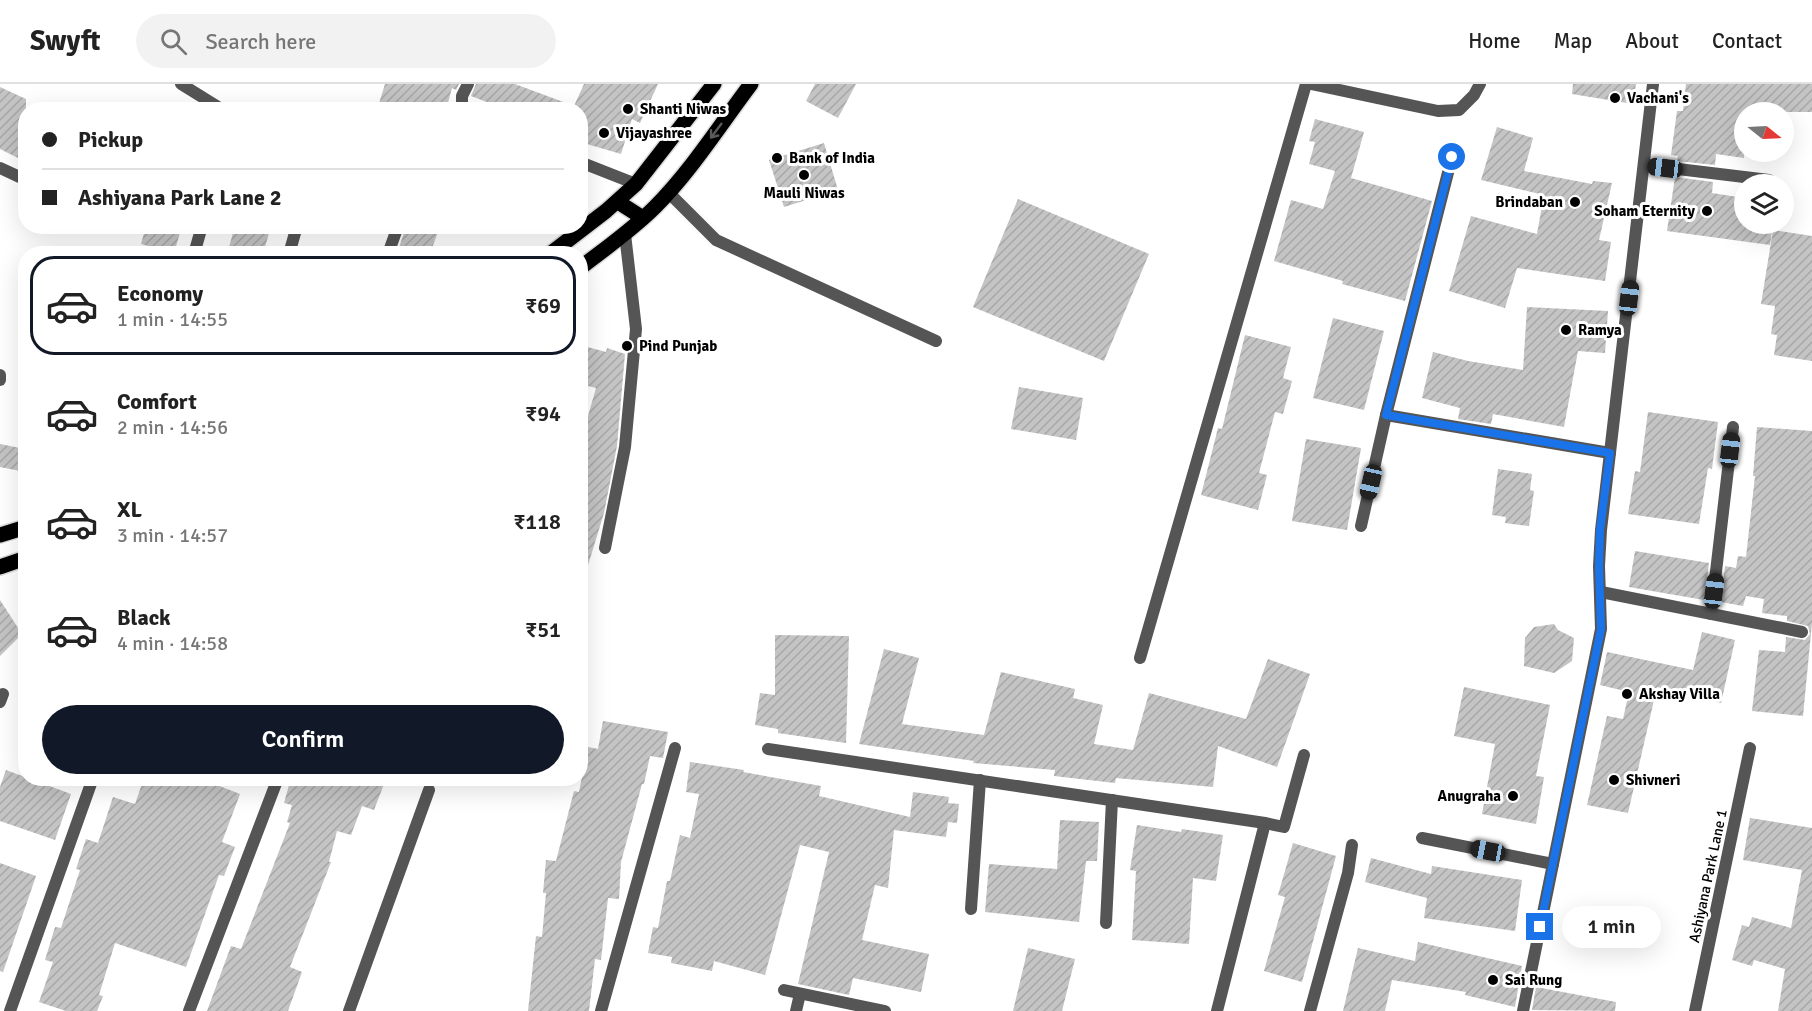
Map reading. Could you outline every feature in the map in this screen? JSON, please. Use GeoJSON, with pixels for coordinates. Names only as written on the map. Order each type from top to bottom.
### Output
{"type":"FeatureCollection","features":[{"type":"Feature","properties":{"kind":"main road"},"geometry":{"type":"LineString","coordinates":[[588,225],[618,202],[636,184],[714,84]]}},
{"type":"Feature","properties":{"kind":"main road"},"geometry":{"type":"LineString","coordinates":[[588,262],[625,234],[668,192],[751,84]]}},
{"type":"Feature","properties":{"kind":"main road"},"geometry":{"type":"LineString","coordinates":[[618,202],[643,218]]}},
{"type":"Feature","properties":{"kind":"main road"},"geometry":{"type":"LineString","coordinates":[[560,246],[576,234]]}},
{"type":"Feature","properties":{"kind":"main road"},"geometry":{"type":"LineString","coordinates":[[0,535],[18,529]]}},
{"type":"Feature","properties":{"kind":"main road"},"geometry":{"type":"LineString","coordinates":[[0,567],[18,561]]}},
{"type":"Feature","properties":{"kind":"street"},"geometry":{"type":"LineString","coordinates":[[181,84],[210,102]]}},
{"type":"Feature","properties":{"kind":"street"},"geometry":{"type":"LineString","coordinates":[[462,102],[462,96],[468,84]]}},
{"type":"Feature","properties":{"kind":"street"},"geometry":{"type":"LineString","coordinates":[[1140,658],[1306,84]]}},
{"type":"Feature","properties":{"kind":"street"},"geometry":{"type":"LineString","coordinates":[[1311,84],[1438,111],[1459,110],[1474,95],[1480,84]]}},
{"type":"Feature","properties":{"kind":"street"},"geometry":{"type":"LineString","coordinates":[[1523,1011],[1601,629],[1600,530],[1653,84]]}},
{"type":"Feature","properties":{"kind":"street"},"geometry":{"type":"LineString","coordinates":[[1361,526],[1386,415],[1452,157]]}},
{"type":"Feature","properties":{"kind":"street"},"geometry":{"type":"LineString","coordinates":[[1645,161],[1734,175]]}},
{"type":"Feature","properties":{"kind":"street"},"geometry":{"type":"LineString","coordinates":[[588,165],[636,184]]}},
{"type":"Feature","properties":{"kind":"street"},"geometry":{"type":"LineString","coordinates":[[0,168],[18,176]]}},
{"type":"Feature","properties":{"kind":"street"},"geometry":{"type":"LineString","coordinates":[[668,192],[716,240],[936,341]]}},
{"type":"Feature","properties":{"kind":"street"},"geometry":{"type":"LineString","coordinates":[[605,548],[625,447],[636,329],[625,234]]}},
{"type":"Feature","properties":{"kind":"street"},"geometry":{"type":"LineString","coordinates":[[0,375],[0,380]]}},
{"type":"Feature","properties":{"kind":"street"},"geometry":{"type":"LineString","coordinates":[[1386,415],[1610,453]]}},
{"type":"Feature","properties":{"kind":"street"},"geometry":{"type":"LineString","coordinates":[[1711,614],[1733,427]]}},
{"type":"Feature","properties":{"kind":"street"},"geometry":{"type":"LineString","coordinates":[[1601,592],[1802,632]]}},
{"type":"Feature","properties":{"kind":"street"},"geometry":{"type":"LineString","coordinates":[[601,1011],[675,748]]}},
{"type":"Feature","properties":{"kind":"street","name":"Ashiyana Park Lane 1"},"geometry":{"type":"LineString","coordinates":[[1695,1011],[1750,748]]}},
{"type":"Feature","properties":{"kind":"street"},"geometry":{"type":"LineString","coordinates":[[768,749],[1284,827],[1304,755]]}},
{"type":"Feature","properties":{"kind":"street"},"geometry":{"type":"LineString","coordinates":[[970,909],[980,780]]}},
{"type":"Feature","properties":{"kind":"street"},"geometry":{"type":"LineString","coordinates":[[10,1011],[90,786]]}},
{"type":"Feature","properties":{"kind":"street"},"geometry":{"type":"LineString","coordinates":[[189,1011],[275,786]]}},
{"type":"Feature","properties":{"kind":"street"},"geometry":{"type":"LineString","coordinates":[[349,1011],[429,790]]}},
{"type":"Feature","properties":{"kind":"street"},"geometry":{"type":"LineString","coordinates":[[1106,923],[1112,800]]}},
{"type":"Feature","properties":{"kind":"street"},"geometry":{"type":"LineString","coordinates":[[1216,1011],[1265,823]]}},
{"type":"Feature","properties":{"kind":"street"},"geometry":{"type":"LineString","coordinates":[[1422,838],[1553,864]]}},
{"type":"Feature","properties":{"kind":"street"},"geometry":{"type":"LineString","coordinates":[[1310,1011],[1348,873],[1352,845]]}},
{"type":"Feature","properties":{"kind":"street"},"geometry":{"type":"LineString","coordinates":[[784,990],[885,1011]]}},
{"type":"Feature","properties":{"kind":"street"},"geometry":{"type":"LineString","coordinates":[[796,1011],[800,994]]}},
{"type":"Feature","properties":{"kind":"building"},"geometry":{"type":"Polygon","coordinates":[[[385,84],[459,84],[456,90],[452,88],[448,102],[379,102],[385,84]]]}},
{"type":"Feature","properties":{"kind":"building"},"geometry":{"type":"Polygon","coordinates":[[[476,84],[515,84],[563,102],[487,102],[471,96],[476,84]]]}},
{"type":"Feature","properties":{"kind":"building"},"geometry":{"type":"Polygon","coordinates":[[[584,84],[658,84],[640,123],[632,119],[621,154],[588,144],[588,102],[576,102],[584,84]]]}},
{"type":"Feature","properties":{"kind":"building"},"geometry":{"type":"Polygon","coordinates":[[[815,84],[856,84],[838,118],[806,101],[815,84]]]}},
{"type":"Feature","properties":{"kind":"building","name":"Vachani's"},"geometry":{"type":"Polygon","coordinates":[[[1573,84],[1636,84],[1633,104],[1572,94],[1573,84]]]}},
{"type":"Feature","properties":{"kind":"building"},"geometry":{"type":"Polygon","coordinates":[[[1686,84],[1812,84],[1812,112],[1794,112],[1794,102],[1734,102],[1734,157],[1716,154],[1715,165],[1677,161],[1678,156],[1671,155],[1677,111],[1683,111],[1686,84]]]}},
{"type":"Feature","properties":{"kind":"building"},"geometry":{"type":"Polygon","coordinates":[[[0,87],[26,99],[26,102],[18,102],[18,158],[0,149],[0,87]]]}},
{"type":"Feature","properties":{"kind":"building"},"geometry":{"type":"Polygon","coordinates":[[[1315,119],[1364,132],[1351,178],[1432,201],[1405,301],[1342,284],[1343,281],[1274,261],[1291,200],[1323,209],[1335,171],[1309,164],[1315,142],[1309,141],[1315,119]]]}},
{"type":"Feature","properties":{"kind":"building"},"geometry":{"type":"Polygon","coordinates":[[[1497,127],[1533,138],[1524,171],[1592,184],[1593,181],[1612,183],[1599,240],[1611,242],[1605,281],[1517,268],[1505,308],[1449,291],[1471,216],[1537,234],[1544,195],[1481,180],[1497,127]]]}},
{"type":"Feature","properties":{"kind":"building","name":"Mauli Niwas"},"geometry":{"type":"Polygon","coordinates":[[[824,143],[838,190],[784,207],[769,160],[824,143]]]}},
{"type":"Feature","properties":{"kind":"building","name":"Soham Eternity"},"geometry":{"type":"Polygon","coordinates":[[[1675,177],[1713,182],[1712,193],[1734,196],[1734,234],[1772,234],[1770,245],[1667,231],[1675,177]]]}},
{"type":"Feature","properties":{"kind":"building"},"geometry":{"type":"Polygon","coordinates":[[[1018,199],[1149,254],[1104,361],[973,307],[1018,199]]]}},
{"type":"Feature","properties":{"kind":"building"},"geometry":{"type":"Polygon","coordinates":[[[1794,233],[1812,236],[1812,361],[1774,355],[1777,335],[1771,334],[1775,306],[1761,304],[1772,234],[1794,233]]]}},
{"type":"Feature","properties":{"kind":"building"},"geometry":{"type":"Polygon","coordinates":[[[144,234],[180,234],[176,246],[141,244],[144,234]]]}},
{"type":"Feature","properties":{"kind":"building"},"geometry":{"type":"Polygon","coordinates":[[[233,234],[269,234],[265,246],[229,246],[233,234]]]}},
{"type":"Feature","properties":{"kind":"building"},"geometry":{"type":"Polygon","coordinates":[[[403,234],[437,234],[433,246],[400,246],[403,234]]]}},
{"type":"Feature","properties":{"kind":"building"},"geometry":{"type":"Polygon","coordinates":[[[1527,307],[1608,311],[1605,353],[1578,351],[1564,427],[1493,414],[1491,424],[1458,419],[1460,408],[1422,398],[1433,352],[1468,361],[1523,370],[1527,307]]]}},
{"type":"Feature","properties":{"kind":"building"},"geometry":{"type":"Polygon","coordinates":[[[1333,318],[1384,331],[1364,410],[1313,398],[1333,318]]]}},
{"type":"Feature","properties":{"kind":"building"},"geometry":{"type":"Polygon","coordinates":[[[1245,335],[1291,347],[1283,378],[1292,381],[1283,414],[1275,412],[1259,473],[1267,475],[1258,510],[1201,495],[1218,428],[1222,429],[1245,335]]]}},
{"type":"Feature","properties":{"kind":"building"},"geometry":{"type":"Polygon","coordinates":[[[588,347],[606,352],[607,348],[625,354],[617,446],[604,513],[588,565],[588,416],[596,388],[588,386],[588,347]]]}},
{"type":"Feature","properties":{"kind":"building"},"geometry":{"type":"Polygon","coordinates":[[[1019,387],[1083,398],[1076,440],[1011,429],[1019,387]]]}},
{"type":"Feature","properties":{"kind":"building"},"geometry":{"type":"Polygon","coordinates":[[[1648,412],[1718,422],[1712,469],[1708,468],[1699,524],[1628,514],[1635,471],[1640,472],[1648,412]]]}},
{"type":"Feature","properties":{"kind":"building"},"geometry":{"type":"Polygon","coordinates":[[[1757,427],[1812,431],[1812,623],[1803,716],[1752,711],[1759,650],[1785,652],[1786,637],[1805,640],[1810,634],[1808,626],[1787,621],[1787,616],[1762,613],[1764,599],[1746,596],[1743,606],[1721,602],[1725,566],[1736,568],[1738,556],[1746,557],[1755,476],[1753,476],[1757,427]]]}},
{"type":"Feature","properties":{"kind":"building"},"geometry":{"type":"Polygon","coordinates":[[[1306,439],[1361,448],[1347,530],[1292,521],[1306,439]]]}},
{"type":"Feature","properties":{"kind":"building"},"geometry":{"type":"Polygon","coordinates":[[[0,444],[18,448],[18,471],[0,467],[0,444]]]}},
{"type":"Feature","properties":{"kind":"building"},"geometry":{"type":"Polygon","coordinates":[[[1498,469],[1532,474],[1530,490],[1534,491],[1529,526],[1505,523],[1506,517],[1492,515],[1498,469]]]}},
{"type":"Feature","properties":{"kind":"building"},"geometry":{"type":"Polygon","coordinates":[[[1635,551],[1709,563],[1704,600],[1629,587],[1635,551]]]}},
{"type":"Feature","properties":{"kind":"building"},"geometry":{"type":"Polygon","coordinates":[[[0,600],[18,628],[18,638],[0,656],[0,600]]]}},
{"type":"Feature","properties":{"kind":"building"},"geometry":{"type":"Polygon","coordinates":[[[1554,624],[1558,630],[1574,638],[1572,661],[1554,673],[1524,666],[1525,638],[1534,627],[1554,624]]]}},
{"type":"Feature","properties":{"kind":"building"},"geometry":{"type":"Polygon","coordinates":[[[1702,632],[1735,640],[1721,703],[1657,687],[1628,813],[1587,805],[1607,716],[1623,719],[1629,692],[1600,685],[1607,652],[1693,670],[1702,632]]]}},
{"type":"Feature","properties":{"kind":"building"},"geometry":{"type":"Polygon","coordinates":[[[775,635],[849,636],[846,743],[778,733],[778,729],[755,725],[760,693],[775,695],[775,635]]]}},
{"type":"Feature","properties":{"kind":"building"},"geometry":{"type":"Polygon","coordinates":[[[884,649],[919,658],[902,724],[984,735],[1001,672],[1075,689],[1073,698],[1103,705],[1094,744],[1133,750],[1149,693],[1246,719],[1268,659],[1310,674],[1277,767],[1218,746],[1213,787],[1116,778],[1115,783],[1054,776],[1055,770],[973,763],[974,761],[859,744],[884,649]]]}},
{"type":"Feature","properties":{"kind":"building"},"geometry":{"type":"Polygon","coordinates":[[[1464,687],[1550,705],[1536,776],[1544,777],[1536,824],[1482,814],[1495,744],[1454,736],[1464,687]]]}},
{"type":"Feature","properties":{"kind":"building"},"geometry":{"type":"Polygon","coordinates":[[[603,721],[668,732],[663,758],[650,756],[621,862],[619,899],[608,898],[601,960],[595,959],[589,1011],[528,1011],[536,936],[542,937],[546,860],[556,861],[574,791],[579,792],[580,786],[588,786],[588,747],[598,749],[603,721]]]}},
{"type":"Feature","properties":{"kind":"building"},"geometry":{"type":"Polygon","coordinates":[[[690,762],[744,770],[743,772],[821,786],[819,796],[910,817],[913,792],[949,797],[948,803],[959,804],[957,823],[948,822],[946,837],[894,830],[888,888],[875,885],[862,940],[929,954],[921,992],[853,978],[849,995],[798,984],[829,852],[800,845],[765,975],[714,961],[712,971],[671,963],[672,957],[648,953],[653,927],[658,928],[667,881],[670,881],[680,835],[690,838],[699,794],[686,792],[690,762]]]}},
{"type":"Feature","properties":{"kind":"building"},"geometry":{"type":"Polygon","coordinates":[[[6,770],[18,774],[18,786],[49,786],[71,794],[55,840],[0,821],[0,787],[6,770]]]}},
{"type":"Feature","properties":{"kind":"building"},"geometry":{"type":"Polygon","coordinates":[[[141,786],[220,786],[240,794],[222,842],[235,847],[224,876],[219,875],[186,967],[115,943],[99,995],[103,996],[97,1011],[66,1011],[39,1002],[53,962],[45,960],[55,927],[61,928],[80,870],[76,869],[86,839],[98,843],[113,797],[135,804],[141,786]]]}},
{"type":"Feature","properties":{"kind":"building"},"geometry":{"type":"Polygon","coordinates":[[[289,786],[383,786],[374,810],[362,806],[351,835],[337,831],[329,862],[331,862],[290,967],[302,972],[288,1011],[207,1011],[231,946],[241,949],[290,823],[287,822],[292,805],[284,803],[289,786]]]}},
{"type":"Feature","properties":{"kind":"building"},"geometry":{"type":"Polygon","coordinates":[[[1750,818],[1812,828],[1812,1011],[1778,1011],[1785,969],[1754,960],[1752,966],[1732,960],[1742,925],[1749,927],[1752,917],[1791,928],[1802,870],[1743,860],[1750,818]]]}},
{"type":"Feature","properties":{"kind":"building"},"geometry":{"type":"Polygon","coordinates":[[[1060,820],[1099,822],[1097,861],[1086,861],[1079,922],[985,912],[989,864],[1057,869],[1060,820]]]}},
{"type":"Feature","properties":{"kind":"building"},"geometry":{"type":"Polygon","coordinates":[[[1137,825],[1181,832],[1182,829],[1223,835],[1216,881],[1193,878],[1189,944],[1132,940],[1136,871],[1130,870],[1137,825]]]}},
{"type":"Feature","properties":{"kind":"building"},"geometry":{"type":"Polygon","coordinates":[[[1293,843],[1336,856],[1302,982],[1264,971],[1285,897],[1278,895],[1293,843]]]}},
{"type":"Feature","properties":{"kind":"building"},"geometry":{"type":"Polygon","coordinates":[[[1371,858],[1431,874],[1432,866],[1522,880],[1515,931],[1424,918],[1427,898],[1365,882],[1371,858]]]}},
{"type":"Feature","properties":{"kind":"building"},"geometry":{"type":"Polygon","coordinates":[[[0,863],[36,876],[3,972],[0,971],[0,863]]]}},
{"type":"Feature","properties":{"kind":"building"},"geometry":{"type":"Polygon","coordinates":[[[1418,942],[1522,966],[1515,1007],[1465,995],[1466,992],[1392,980],[1385,1011],[1343,1011],[1358,948],[1415,961],[1418,942]]]}},
{"type":"Feature","properties":{"kind":"building"},"geometry":{"type":"Polygon","coordinates":[[[1028,948],[1075,959],[1062,1011],[1013,1011],[1028,948]]]}},
{"type":"Feature","properties":{"kind":"building"},"geometry":{"type":"Polygon","coordinates":[[[1536,987],[1616,1002],[1615,1011],[1532,1010],[1536,987]]]}},
{"type":"Feature","properties":{"kind":"place","name":"Vachani's"},"geometry":{"type":"Point","coordinates":[1615,98]}},
{"type":"Feature","properties":{"kind":"place","name":"Shanti Niwas"},"geometry":{"type":"Point","coordinates":[628,109]}},
{"type":"Feature","properties":{"kind":"place","name":"Vijayashree"},"geometry":{"type":"Point","coordinates":[604,133]}},
{"type":"Feature","properties":{"kind":"place","name":"Bank of India"},"geometry":{"type":"Point","coordinates":[777,158]}},
{"type":"Feature","properties":{"kind":"place","name":"Mauli Niwas"},"geometry":{"type":"Point","coordinates":[804,175]}},
{"type":"Feature","properties":{"kind":"place","name":"Brindaban"},"geometry":{"type":"Point","coordinates":[1575,202]}},
{"type":"Feature","properties":{"kind":"place","name":"Soham Eternity"},"geometry":{"type":"Point","coordinates":[1707,211]}},
{"type":"Feature","properties":{"kind":"place","name":"Ramya"},"geometry":{"type":"Point","coordinates":[1566,330]}},
{"type":"Feature","properties":{"kind":"place","name":"Pind Punjab"},"geometry":{"type":"Point","coordinates":[627,346]}},
{"type":"Feature","properties":{"kind":"place","name":"Akshay Villa"},"geometry":{"type":"Point","coordinates":[1627,694]}},
{"type":"Feature","properties":{"kind":"place","name":"Shivneri"},"geometry":{"type":"Point","coordinates":[1614,780]}},
{"type":"Feature","properties":{"kind":"place","name":"Anugraha"},"geometry":{"type":"Point","coordinates":[1513,796]}},
{"type":"Feature","properties":{"kind":"place","name":"Sai Rung"},"geometry":{"type":"Point","coordinates":[1493,980]}},
{"type":"Feature","properties":{"kind":"route"},"geometry":{"type":"LineString","coordinates":[[1452,157],[1386,415],[1610,453],[1600,530],[1601,629],[1540,927]]}}]}
